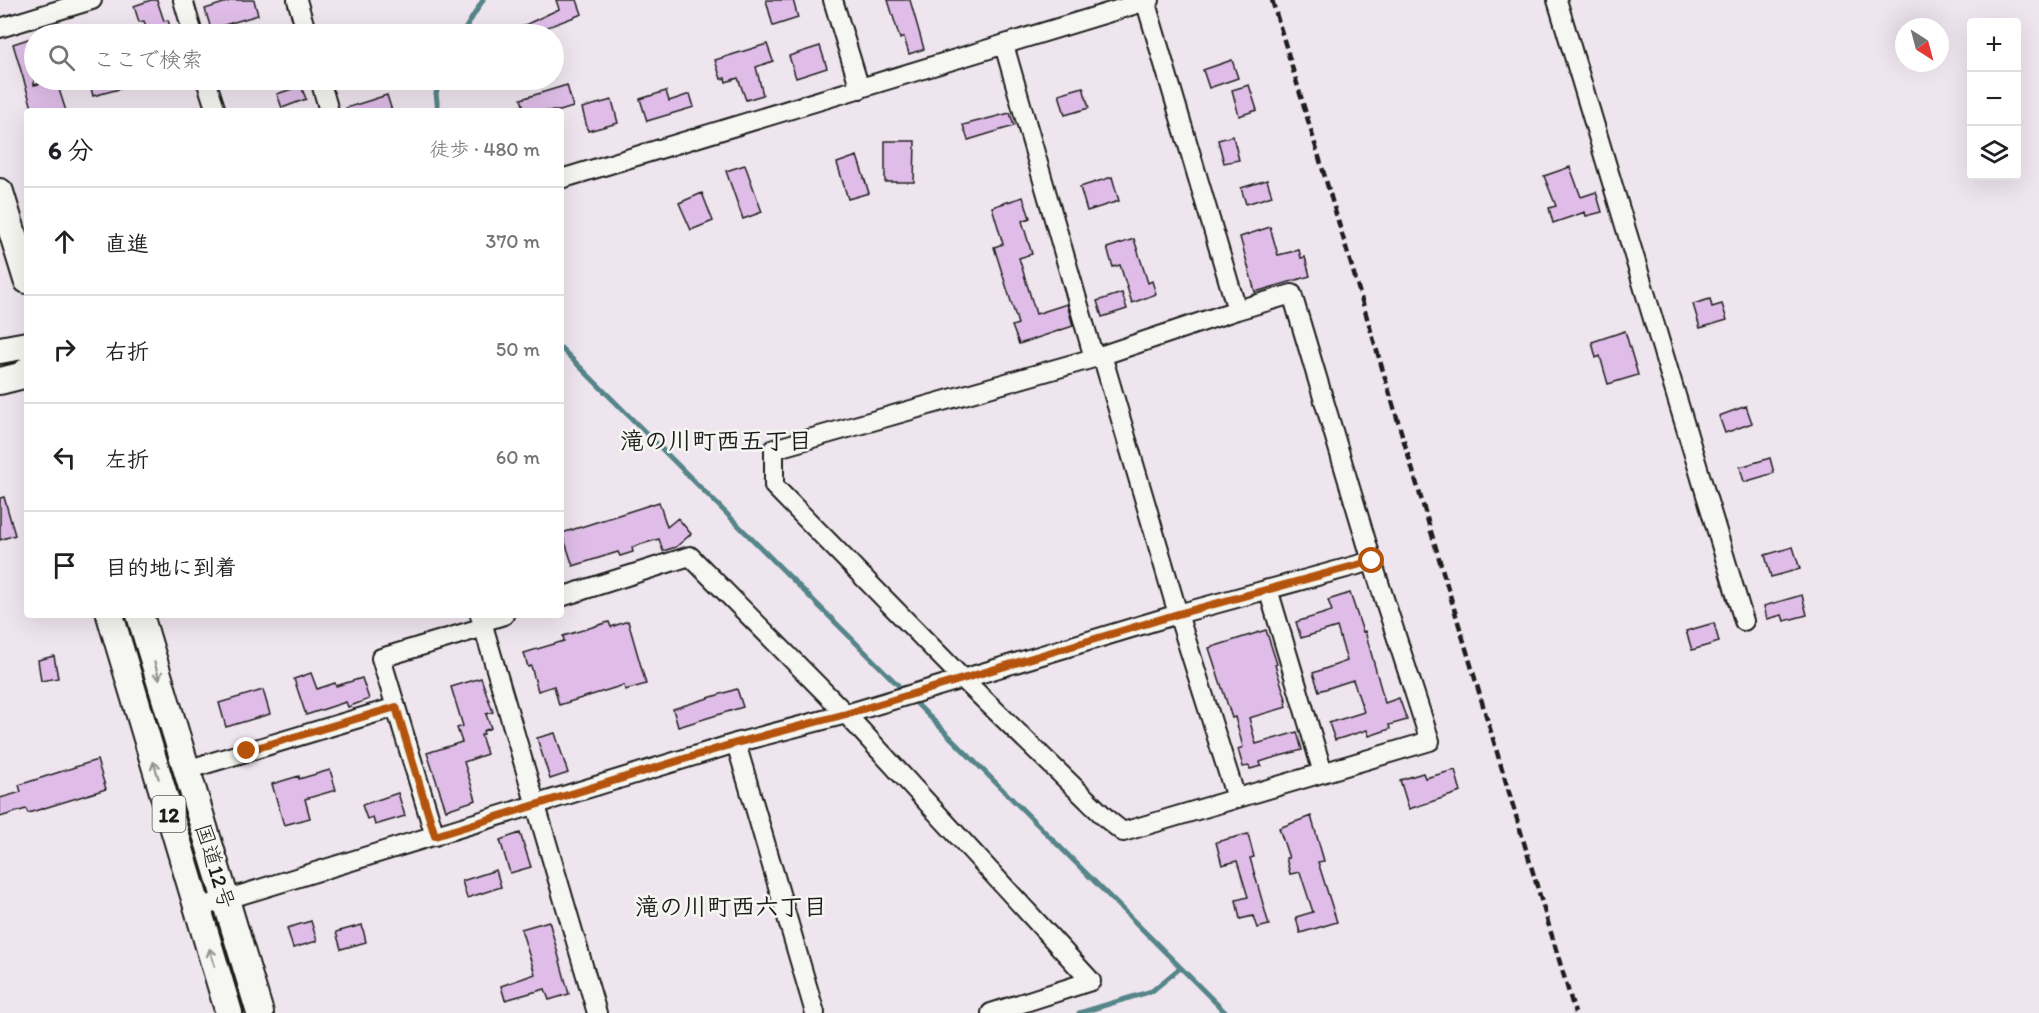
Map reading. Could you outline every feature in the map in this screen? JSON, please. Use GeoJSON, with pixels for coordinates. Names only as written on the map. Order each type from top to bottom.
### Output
{"type":"FeatureCollection","features":[{"type":"Feature","properties":{"kind":"highway"},"geometry":{"type":"LineString","coordinates":[[0,192],[24,270]]}},
{"type":"Feature","properties":{"kind":"highway"},"geometry":{"type":"LineString","coordinates":[[0,350],[24,346]]}},
{"type":"Feature","properties":{"kind":"highway"},"geometry":{"type":"LineString","coordinates":[[0,381],[24,375]]}},
{"type":"Feature","properties":{"kind":"highway","name":"国道12号"},"geometry":{"type":"LineString","coordinates":[[111,618],[229,1013]]}},
{"type":"Feature","properties":{"kind":"highway","name":"国道12号"},"geometry":{"type":"LineString","coordinates":[[141,618],[260,1013]]}},
{"type":"Feature","properties":{"kind":"street"},"geometry":{"type":"LineString","coordinates":[[0,28],[92,0]]}},
{"type":"Feature","properties":{"kind":"street"},"geometry":{"type":"LineString","coordinates":[[183,0],[190,24]]}},
{"type":"Feature","properties":{"kind":"street"},"geometry":{"type":"LineString","coordinates":[[297,0],[304,24]]}},
{"type":"Feature","properties":{"kind":"street"},"geometry":{"type":"LineString","coordinates":[[833,0],[860,89]]}},
{"type":"Feature","properties":{"kind":"street"},"geometry":{"type":"LineString","coordinates":[[564,178],[1147,0],[1237,310]]}},
{"type":"Feature","properties":{"kind":"street"},"geometry":{"type":"LineString","coordinates":[[1557,0],[1744,621]]}},
{"type":"Feature","properties":{"kind":"street"},"geometry":{"type":"LineString","coordinates":[[1004,45],[1098,357],[1236,798]]}},
{"type":"Feature","properties":{"kind":"street"},"geometry":{"type":"LineString","coordinates":[[209,90],[215,108]]}},
{"type":"Feature","properties":{"kind":"street"},"geometry":{"type":"LineString","coordinates":[[323,90],[328,108]]}},
{"type":"Feature","properties":{"kind":"street"},"geometry":{"type":"LineString","coordinates":[[1292,294],[1372,561],[1430,741],[1123,832],[963,679],[774,486],[774,449],[1098,357],[1292,294]]}},
{"type":"Feature","properties":{"kind":"street"},"geometry":{"type":"LineString","coordinates":[[564,596],[690,556],[846,714],[1091,981],[991,1013]]}},
{"type":"Feature","properties":{"kind":"street"},"geometry":{"type":"LineString","coordinates":[[198,908],[736,743],[846,714],[1178,614],[1372,561]]}},
{"type":"Feature","properties":{"kind":"street"},"geometry":{"type":"LineString","coordinates":[[1268,589],[1323,772]]}},
{"type":"Feature","properties":{"kind":"street"},"geometry":{"type":"LineString","coordinates":[[435,836],[381,658],[482,621],[537,805],[593,1012]]}},
{"type":"Feature","properties":{"kind":"street"},"geometry":{"type":"LineString","coordinates":[[186,770],[396,707]]}},
{"type":"Feature","properties":{"kind":"street"},"geometry":{"type":"LineString","coordinates":[[736,743],[815,1013]]}},
{"type":"Feature","properties":{"kind":"building"},"geometry":{"type":"Polygon","coordinates":[[[157,0],[164,21],[168,20],[169,24],[139,22],[134,6],[157,0]]]}},
{"type":"Feature","properties":{"kind":"building"},"geometry":{"type":"Polygon","coordinates":[[[233,0],[254,0],[258,15],[228,24],[210,24],[205,9],[233,0]]]}},
{"type":"Feature","properties":{"kind":"building"},"geometry":{"type":"Polygon","coordinates":[[[556,0],[577,0],[582,14],[556,24],[527,24],[559,9],[556,0]]]}},
{"type":"Feature","properties":{"kind":"building"},"geometry":{"type":"Polygon","coordinates":[[[766,0],[793,0],[798,18],[773,26],[766,0]]]}},
{"type":"Feature","properties":{"kind":"building"},"geometry":{"type":"Polygon","coordinates":[[[888,0],[910,0],[924,49],[909,54],[904,37],[900,39],[888,0]]]}},
{"type":"Feature","properties":{"kind":"building"},"geometry":{"type":"Polygon","coordinates":[[[24,40],[24,81],[13,44],[24,40]]]}},
{"type":"Feature","properties":{"kind":"building"},"geometry":{"type":"Polygon","coordinates":[[[767,44],[773,61],[756,67],[763,95],[746,100],[738,78],[726,82],[725,78],[721,79],[715,60],[767,44]]]}},
{"type":"Feature","properties":{"kind":"building"},"geometry":{"type":"Polygon","coordinates":[[[820,46],[827,68],[796,78],[789,56],[820,46]]]}},
{"type":"Feature","properties":{"kind":"building"},"geometry":{"type":"Polygon","coordinates":[[[1232,60],[1238,78],[1209,88],[1203,70],[1232,60]]]}},
{"type":"Feature","properties":{"kind":"building"},"geometry":{"type":"Polygon","coordinates":[[[567,85],[573,107],[564,110],[524,108],[521,99],[551,90],[564,90],[564,86],[567,85]]]}},
{"type":"Feature","properties":{"kind":"building"},"geometry":{"type":"Polygon","coordinates":[[[1249,85],[1257,110],[1239,116],[1232,90],[1249,85]]]}},
{"type":"Feature","properties":{"kind":"building"},"geometry":{"type":"Polygon","coordinates":[[[1083,87],[1089,108],[1065,115],[1059,94],[1083,87]]]}},
{"type":"Feature","properties":{"kind":"building"},"geometry":{"type":"Polygon","coordinates":[[[27,90],[59,90],[65,108],[32,108],[27,90]]]}},
{"type":"Feature","properties":{"kind":"building"},"geometry":{"type":"Polygon","coordinates":[[[92,90],[116,90],[93,96],[92,90]]]}},
{"type":"Feature","properties":{"kind":"building"},"geometry":{"type":"Polygon","coordinates":[[[289,90],[303,90],[306,99],[282,108],[277,94],[289,90]]]}},
{"type":"Feature","properties":{"kind":"building"},"geometry":{"type":"Polygon","coordinates":[[[666,91],[669,101],[690,94],[694,107],[647,121],[640,99],[666,91]]]}},
{"type":"Feature","properties":{"kind":"building"},"geometry":{"type":"Polygon","coordinates":[[[387,95],[391,108],[346,108],[387,95]]]}},
{"type":"Feature","properties":{"kind":"building"},"geometry":{"type":"Polygon","coordinates":[[[612,100],[618,123],[588,131],[582,108],[612,100]]]}},
{"type":"Feature","properties":{"kind":"building"},"geometry":{"type":"Polygon","coordinates":[[[1010,113],[1014,126],[968,140],[963,125],[1010,113]]]}},
{"type":"Feature","properties":{"kind":"building"},"geometry":{"type":"Polygon","coordinates":[[[1233,136],[1239,160],[1224,163],[1218,140],[1233,136]]]}},
{"type":"Feature","properties":{"kind":"building"},"geometry":{"type":"Polygon","coordinates":[[[885,141],[915,141],[914,182],[885,182],[885,141]]]}},
{"type":"Feature","properties":{"kind":"building"},"geometry":{"type":"Polygon","coordinates":[[[857,156],[869,193],[848,199],[837,163],[857,156]]]}},
{"type":"Feature","properties":{"kind":"building"},"geometry":{"type":"Polygon","coordinates":[[[745,165],[762,212],[743,219],[726,171],[745,165]]]}},
{"type":"Feature","properties":{"kind":"building"},"geometry":{"type":"Polygon","coordinates":[[[1570,167],[1581,197],[1596,192],[1602,212],[1586,216],[1585,212],[1553,223],[1549,208],[1556,206],[1544,176],[1570,167]]]}},
{"type":"Feature","properties":{"kind":"building"},"geometry":{"type":"Polygon","coordinates":[[[1112,177],[1119,201],[1087,211],[1080,187],[1112,177]]]}},
{"type":"Feature","properties":{"kind":"building"},"geometry":{"type":"Polygon","coordinates":[[[1267,180],[1272,196],[1246,204],[1241,188],[1267,180]]]}},
{"type":"Feature","properties":{"kind":"building"},"geometry":{"type":"Polygon","coordinates":[[[702,193],[713,221],[691,230],[679,203],[702,193]]]}},
{"type":"Feature","properties":{"kind":"building"},"geometry":{"type":"Polygon","coordinates":[[[1023,197],[1030,218],[1022,221],[1032,254],[1019,258],[1036,314],[1067,304],[1073,326],[1019,344],[1012,326],[1018,324],[994,247],[1003,244],[992,207],[1023,197]]]}},
{"type":"Feature","properties":{"kind":"building"},"geometry":{"type":"Polygon","coordinates":[[[1270,227],[1278,255],[1299,250],[1301,258],[1305,257],[1310,276],[1255,292],[1240,237],[1270,227]]]}},
{"type":"Feature","properties":{"kind":"building"},"geometry":{"type":"Polygon","coordinates":[[[1134,239],[1148,283],[1152,281],[1156,294],[1132,303],[1120,265],[1113,267],[1107,248],[1134,239]]]}},
{"type":"Feature","properties":{"kind":"building"},"geometry":{"type":"Polygon","coordinates":[[[1122,293],[1127,309],[1102,317],[1097,301],[1122,293]]]}},
{"type":"Feature","properties":{"kind":"building"},"geometry":{"type":"Polygon","coordinates":[[[1710,299],[1712,307],[1722,304],[1727,320],[1700,328],[1693,304],[1710,299]]]}},
{"type":"Feature","properties":{"kind":"building"},"geometry":{"type":"Polygon","coordinates":[[[1625,331],[1638,375],[1608,384],[1600,356],[1596,358],[1592,342],[1625,331]]]}},
{"type":"Feature","properties":{"kind":"building"},"geometry":{"type":"Polygon","coordinates":[[[1746,406],[1752,423],[1725,433],[1719,416],[1746,406]]]}},
{"type":"Feature","properties":{"kind":"building"},"geometry":{"type":"Polygon","coordinates":[[[1770,458],[1774,473],[1744,482],[1740,467],[1770,458]]]}},
{"type":"Feature","properties":{"kind":"building"},"geometry":{"type":"Polygon","coordinates":[[[4,497],[15,535],[0,540],[0,498],[4,497]]]}},
{"type":"Feature","properties":{"kind":"building"},"geometry":{"type":"Polygon","coordinates":[[[659,502],[667,527],[678,518],[691,534],[676,547],[663,551],[659,539],[632,547],[633,552],[620,556],[618,552],[573,566],[564,532],[659,502]]]}},
{"type":"Feature","properties":{"kind":"building"},"geometry":{"type":"Polygon","coordinates":[[[1793,547],[1800,569],[1771,577],[1765,555],[1793,547]]]}},
{"type":"Feature","properties":{"kind":"building"},"geometry":{"type":"Polygon","coordinates":[[[1350,593],[1363,632],[1365,631],[1385,703],[1399,698],[1407,720],[1389,725],[1390,729],[1369,736],[1367,730],[1335,740],[1329,723],[1364,712],[1353,680],[1319,691],[1313,673],[1347,661],[1337,627],[1301,638],[1296,622],[1332,611],[1328,600],[1350,593]]]}},
{"type":"Feature","properties":{"kind":"building"},"geometry":{"type":"Polygon","coordinates":[[[1802,595],[1807,615],[1784,621],[1782,615],[1767,619],[1764,606],[1802,595]]]}},
{"type":"Feature","properties":{"kind":"building"},"geometry":{"type":"Polygon","coordinates":[[[628,621],[646,684],[625,690],[624,685],[559,705],[554,686],[538,691],[531,666],[528,667],[524,653],[564,641],[563,636],[609,622],[611,627],[628,621]]]}},
{"type":"Feature","properties":{"kind":"building"},"geometry":{"type":"Polygon","coordinates":[[[1714,623],[1719,642],[1692,650],[1686,631],[1714,623]]]}},
{"type":"Feature","properties":{"kind":"building"},"geometry":{"type":"Polygon","coordinates":[[[1266,630],[1287,707],[1249,718],[1256,744],[1297,732],[1302,750],[1260,762],[1261,766],[1250,769],[1249,766],[1243,767],[1238,749],[1243,747],[1235,717],[1232,718],[1209,648],[1266,630]]]}},
{"type":"Feature","properties":{"kind":"building"},"geometry":{"type":"Polygon","coordinates":[[[54,656],[58,678],[41,681],[38,660],[54,656]]]}},
{"type":"Feature","properties":{"kind":"building"},"geometry":{"type":"Polygon","coordinates":[[[311,673],[317,689],[362,678],[369,699],[348,707],[346,702],[306,715],[294,679],[311,673]]]}},
{"type":"Feature","properties":{"kind":"building"},"geometry":{"type":"Polygon","coordinates":[[[481,678],[493,712],[486,714],[491,728],[483,731],[484,734],[481,735],[487,754],[464,762],[476,800],[446,810],[427,753],[462,742],[457,728],[463,726],[451,687],[481,678]]]}},
{"type":"Feature","properties":{"kind":"building"},"geometry":{"type":"Polygon","coordinates":[[[737,689],[743,707],[678,727],[673,709],[737,689]]]}},
{"type":"Feature","properties":{"kind":"building"},"geometry":{"type":"Polygon","coordinates":[[[263,690],[270,714],[226,727],[219,703],[263,690]]]}},
{"type":"Feature","properties":{"kind":"building"},"geometry":{"type":"Polygon","coordinates":[[[555,733],[568,773],[550,779],[537,738],[555,733]]]}},
{"type":"Feature","properties":{"kind":"building"},"geometry":{"type":"Polygon","coordinates":[[[97,760],[106,789],[28,813],[26,809],[0,817],[0,798],[21,792],[19,785],[97,760]]]}},
{"type":"Feature","properties":{"kind":"building"},"geometry":{"type":"Polygon","coordinates":[[[330,770],[336,790],[305,799],[310,818],[284,825],[272,784],[330,770]]]}},
{"type":"Feature","properties":{"kind":"building"},"geometry":{"type":"Polygon","coordinates":[[[1455,770],[1461,792],[1409,809],[1400,780],[1423,773],[1425,778],[1455,770]]]}},
{"type":"Feature","properties":{"kind":"building"},"geometry":{"type":"Polygon","coordinates":[[[398,793],[405,816],[375,825],[373,817],[367,819],[362,805],[398,793]]]}},
{"type":"Feature","properties":{"kind":"building"},"geometry":{"type":"Polygon","coordinates":[[[1311,816],[1324,861],[1318,862],[1337,922],[1300,933],[1296,917],[1313,912],[1300,872],[1290,874],[1286,858],[1289,858],[1279,828],[1311,816]]]}},
{"type":"Feature","properties":{"kind":"building"},"geometry":{"type":"Polygon","coordinates":[[[520,833],[531,867],[510,873],[500,840],[520,833]]]}},
{"type":"Feature","properties":{"kind":"building"},"geometry":{"type":"Polygon","coordinates":[[[1248,834],[1254,857],[1250,858],[1269,925],[1257,928],[1253,916],[1240,919],[1236,900],[1248,897],[1237,861],[1222,865],[1216,842],[1248,834]]]}},
{"type":"Feature","properties":{"kind":"building"},"geometry":{"type":"Polygon","coordinates":[[[496,870],[501,887],[467,898],[462,881],[496,870]]]}},
{"type":"Feature","properties":{"kind":"building"},"geometry":{"type":"Polygon","coordinates":[[[311,921],[317,941],[293,948],[287,928],[311,921]]]}},
{"type":"Feature","properties":{"kind":"building"},"geometry":{"type":"Polygon","coordinates":[[[549,921],[569,994],[549,1000],[545,989],[505,1000],[501,986],[535,974],[521,929],[549,921]]]}},
{"type":"Feature","properties":{"kind":"building"},"geometry":{"type":"Polygon","coordinates":[[[362,925],[366,942],[341,949],[336,932],[362,925]]]}},
{"type":"Feature","properties":{"kind":"waterway"},"geometry":{"type":"LineString","coordinates":[[468,24],[483,0]]}},
{"type":"Feature","properties":{"kind":"waterway"},"geometry":{"type":"LineString","coordinates":[[437,90],[438,108]]}},
{"type":"Feature","properties":{"kind":"waterway"},"geometry":{"type":"LineString","coordinates":[[564,351],[904,691]]}},
{"type":"Feature","properties":{"kind":"waterway"},"geometry":{"type":"LineString","coordinates":[[911,698],[1226,1013]]}},
{"type":"Feature","properties":{"kind":"waterway"},"geometry":{"type":"LineString","coordinates":[[1079,1013],[1152,991],[1180,968]]}},
{"type":"Feature","properties":{"kind":"railway"},"geometry":{"type":"LineString","coordinates":[[1272,0],[1575,1013]]}},
{"type":"Feature","properties":{"kind":"district","name":"滝の川町西五丁目"},"geometry":{"type":"Point","coordinates":[716,440]}},
{"type":"Feature","properties":{"kind":"district","name":"滝の川町西六丁目"},"geometry":{"type":"Point","coordinates":[731,906]}},
{"type":"Feature","properties":{"kind":"route"},"geometry":{"type":"LineString","coordinates":[[247,751],[396,707],[435,836],[736,743],[846,714],[1178,614],[1372,561]]}}]}
